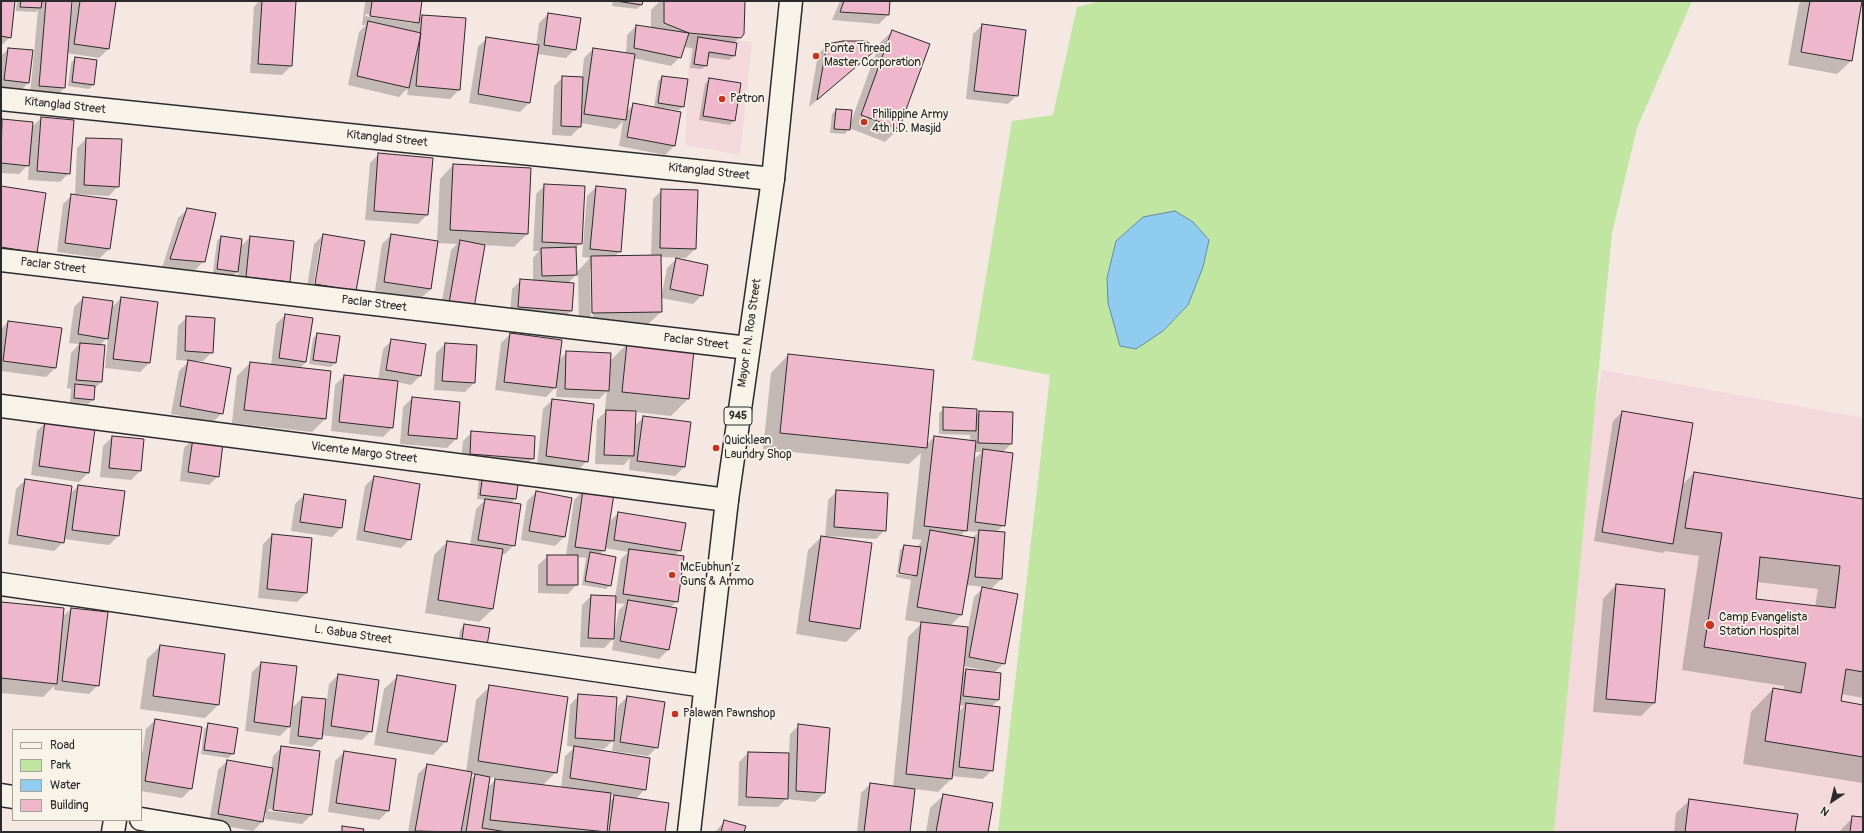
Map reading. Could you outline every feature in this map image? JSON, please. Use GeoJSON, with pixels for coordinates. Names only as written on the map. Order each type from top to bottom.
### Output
{"type":"FeatureCollection","features":[{"type":"Feature","properties":{"kind":"street","name":"Mayor P. N. Roa Street"},"geometry":{"type":"LineString","coordinates":[[689,832],[727,500],[773,178],[791,1]]}},
{"type":"Feature","properties":{"kind":"street","name":"Kitanglad Street"},"geometry":{"type":"LineString","coordinates":[[1,99],[773,178]]}},
{"type":"Feature","properties":{"kind":"street","name":"Paclar Street"},"geometry":{"type":"LineString","coordinates":[[1,260],[748,348]]}},
{"type":"Feature","properties":{"kind":"street","name":"Vicente Margo Street"},"geometry":{"type":"LineString","coordinates":[[1,406],[727,500]]}},
{"type":"Feature","properties":{"kind":"street","name":"L. Gabua Street"},"geometry":{"type":"LineString","coordinates":[[1,584],[705,686]]}},
{"type":"Feature","properties":{"kind":"street"},"geometry":{"type":"LineString","coordinates":[[1,795],[12,797]]}},
{"type":"Feature","properties":{"kind":"street"},"geometry":{"type":"LineString","coordinates":[[142,819],[219,832]]}},
{"type":"Feature","properties":{"kind":"street"},"geometry":{"type":"LineString","coordinates":[[113,832],[115,821]]}},
{"type":"Feature","properties":{"kind":"shaded area"},"geometry":{"type":"Polygon","coordinates":[[[690,34],[752,42],[740,155],[685,145],[690,34]]]}},
{"type":"Feature","properties":{"kind":"shaded area","name":"Camp Evangelista Station Hospital"},"geometry":{"type":"Polygon","coordinates":[[[1602,370],[1863,418],[1863,832],[1520,832],[1602,370]]]}},
{"type":"Feature","properties":{"kind":"green space"},"geometry":{"type":"Polygon","coordinates":[[[1102,1],[1692,1],[1637,128],[1612,233],[1554,832],[998,832],[1050,375],[972,360],[1012,121],[1053,115],[1077,7],[1102,1]]]}},
{"type":"Feature","properties":{"kind":"water"},"geometry":{"type":"Polygon","coordinates":[[[1175,211],[1193,222],[1209,240],[1203,267],[1188,305],[1163,331],[1136,349],[1120,346],[1108,303],[1107,278],[1116,241],[1143,217],[1175,211]]]}},
{"type":"Feature","properties":{"kind":"building"},"geometry":{"type":"Polygon","coordinates":[[[1,1],[15,1],[11,38],[1,36],[1,1]]]}},
{"type":"Feature","properties":{"kind":"building"},"geometry":{"type":"Polygon","coordinates":[[[21,1],[42,1],[41,8],[20,7],[21,1]]]}},
{"type":"Feature","properties":{"kind":"building"},"geometry":{"type":"Polygon","coordinates":[[[46,1],[72,1],[65,88],[39,86],[46,1]]]}},
{"type":"Feature","properties":{"kind":"building"},"geometry":{"type":"Polygon","coordinates":[[[80,1],[116,1],[109,49],[74,44],[80,1]]]}},
{"type":"Feature","properties":{"kind":"building"},"geometry":{"type":"Polygon","coordinates":[[[262,1],[296,1],[292,66],[258,64],[262,1]]]}},
{"type":"Feature","properties":{"kind":"building"},"geometry":{"type":"Polygon","coordinates":[[[372,1],[422,1],[419,23],[370,16],[372,1]]]}},
{"type":"Feature","properties":{"kind":"building"},"geometry":{"type":"Polygon","coordinates":[[[616,1],[643,1],[642,5],[616,1]]]}},
{"type":"Feature","properties":{"kind":"building"},"geometry":{"type":"Polygon","coordinates":[[[664,1],[745,1],[744,34],[741,38],[689,33],[664,23],[664,1]]]}},
{"type":"Feature","properties":{"kind":"building"},"geometry":{"type":"Polygon","coordinates":[[[844,1],[890,1],[889,15],[840,12],[844,1]]]}},
{"type":"Feature","properties":{"kind":"building"},"geometry":{"type":"Polygon","coordinates":[[[1810,1],[1862,1],[1852,61],[1801,52],[1810,1]]]}},
{"type":"Feature","properties":{"kind":"building"},"geometry":{"type":"Polygon","coordinates":[[[548,13],[581,18],[576,50],[544,45],[548,13]]]}},
{"type":"Feature","properties":{"kind":"building"},"geometry":{"type":"Polygon","coordinates":[[[422,15],[466,18],[460,90],[416,86],[422,15]]]}},
{"type":"Feature","properties":{"kind":"building"},"geometry":{"type":"Polygon","coordinates":[[[368,21],[421,33],[409,88],[357,76],[368,21]]]}},
{"type":"Feature","properties":{"kind":"building"},"geometry":{"type":"Polygon","coordinates":[[[982,24],[1026,30],[1018,96],[974,91],[982,24]]]}},
{"type":"Feature","properties":{"kind":"building"},"geometry":{"type":"Polygon","coordinates":[[[636,25],[689,33],[681,58],[634,48],[636,25]]]}},
{"type":"Feature","properties":{"kind":"building"},"geometry":{"type":"Polygon","coordinates":[[[892,30],[930,44],[899,129],[861,115],[892,30]]]}},
{"type":"Feature","properties":{"kind":"building"},"geometry":{"type":"Polygon","coordinates":[[[486,37],[539,45],[530,103],[478,94],[486,37]]]}},
{"type":"Feature","properties":{"kind":"building"},"geometry":{"type":"Polygon","coordinates":[[[698,37],[737,43],[735,56],[709,52],[707,66],[694,64],[698,37]]]}},
{"type":"Feature","properties":{"kind":"building"},"geometry":{"type":"Polygon","coordinates":[[[843,41],[866,41],[877,49],[817,100],[827,44],[843,41]]]}},
{"type":"Feature","properties":{"kind":"building"},"geometry":{"type":"Polygon","coordinates":[[[8,48],[33,50],[29,83],[4,80],[8,48]]]}},
{"type":"Feature","properties":{"kind":"building"},"geometry":{"type":"Polygon","coordinates":[[[593,48],[635,54],[626,120],[584,114],[593,48]]]}},
{"type":"Feature","properties":{"kind":"building"},"geometry":{"type":"Polygon","coordinates":[[[75,57],[97,60],[94,85],[72,82],[75,57]]]}},
{"type":"Feature","properties":{"kind":"building"},"geometry":{"type":"Polygon","coordinates":[[[562,76],[583,77],[581,127],[561,126],[562,76]]]}},
{"type":"Feature","properties":{"kind":"building"},"geometry":{"type":"Polygon","coordinates":[[[662,76],[688,79],[684,107],[658,103],[662,76]]]}},
{"type":"Feature","properties":{"kind":"building","name":"Petron"},"geometry":{"type":"Polygon","coordinates":[[[709,78],[741,83],[735,121],[703,116],[709,78]]]}},
{"type":"Feature","properties":{"kind":"building"},"geometry":{"type":"Polygon","coordinates":[[[633,103],[681,112],[675,146],[627,137],[633,103]]]}},
{"type":"Feature","properties":{"kind":"building"},"geometry":{"type":"Polygon","coordinates":[[[836,109],[852,110],[850,130],[834,129],[836,109]]]}},
{"type":"Feature","properties":{"kind":"building"},"geometry":{"type":"Polygon","coordinates":[[[41,117],[74,120],[70,174],[37,171],[41,117]]]}},
{"type":"Feature","properties":{"kind":"building"},"geometry":{"type":"Polygon","coordinates":[[[2,119],[33,122],[29,166],[1,163],[2,119]]]}},
{"type":"Feature","properties":{"kind":"building"},"geometry":{"type":"Polygon","coordinates":[[[86,138],[122,139],[119,187],[84,185],[86,138]]]}},
{"type":"Feature","properties":{"kind":"building"},"geometry":{"type":"Polygon","coordinates":[[[378,153],[433,158],[428,215],[374,211],[378,153]]]}},
{"type":"Feature","properties":{"kind":"building"},"geometry":{"type":"Polygon","coordinates":[[[453,164],[531,168],[528,234],[450,230],[453,164]]]}},
{"type":"Feature","properties":{"kind":"building"},"geometry":{"type":"Polygon","coordinates":[[[544,184],[585,186],[582,244],[542,242],[544,184]]]}},
{"type":"Feature","properties":{"kind":"building"},"geometry":{"type":"Polygon","coordinates":[[[1,186],[46,193],[37,253],[1,247],[1,186]]]}},
{"type":"Feature","properties":{"kind":"building"},"geometry":{"type":"Polygon","coordinates":[[[596,186],[626,189],[621,252],[590,249],[596,186]]]}},
{"type":"Feature","properties":{"kind":"building"},"geometry":{"type":"Polygon","coordinates":[[[661,189],[698,190],[696,249],[660,248],[661,189]]]}},
{"type":"Feature","properties":{"kind":"building"},"geometry":{"type":"Polygon","coordinates":[[[71,194],[117,200],[110,249],[65,243],[71,194]]]}},
{"type":"Feature","properties":{"kind":"building"},"geometry":{"type":"Polygon","coordinates":[[[187,208],[216,213],[205,262],[170,259],[187,208]]]}},
{"type":"Feature","properties":{"kind":"building"},"geometry":{"type":"Polygon","coordinates":[[[323,234],[365,241],[356,291],[315,284],[323,234]]]}},
{"type":"Feature","properties":{"kind":"building"},"geometry":{"type":"Polygon","coordinates":[[[391,234],[438,241],[431,289],[384,282],[391,234]]]}},
{"type":"Feature","properties":{"kind":"building"},"geometry":{"type":"Polygon","coordinates":[[[221,236],[242,239],[238,272],[217,269],[221,236]]]}},
{"type":"Feature","properties":{"kind":"building"},"geometry":{"type":"Polygon","coordinates":[[[250,236],[294,241],[290,282],[246,277],[250,236]]]}},
{"type":"Feature","properties":{"kind":"building"},"geometry":{"type":"Polygon","coordinates":[[[460,240],[485,245],[474,308],[449,303],[460,240]]]}},
{"type":"Feature","properties":{"kind":"building"},"geometry":{"type":"Polygon","coordinates":[[[576,247],[577,275],[542,276],[541,248],[576,247]]]}},
{"type":"Feature","properties":{"kind":"building"},"geometry":{"type":"Polygon","coordinates":[[[661,255],[662,312],[592,313],[591,256],[661,255]]]}},
{"type":"Feature","properties":{"kind":"building"},"geometry":{"type":"Polygon","coordinates":[[[676,258],[708,265],[703,296],[670,289],[676,258]]]}},
{"type":"Feature","properties":{"kind":"building"},"geometry":{"type":"Polygon","coordinates":[[[520,279],[574,283],[572,311],[518,307],[520,279]]]}},
{"type":"Feature","properties":{"kind":"building"},"geometry":{"type":"Polygon","coordinates":[[[83,297],[113,301],[108,339],[78,334],[83,297]]]}},
{"type":"Feature","properties":{"kind":"building"},"geometry":{"type":"Polygon","coordinates":[[[121,297],[158,302],[150,363],[113,359],[121,297]]]}},
{"type":"Feature","properties":{"kind":"building"},"geometry":{"type":"Polygon","coordinates":[[[285,314],[313,318],[306,362],[279,358],[285,314]]]}},
{"type":"Feature","properties":{"kind":"building"},"geometry":{"type":"Polygon","coordinates":[[[186,316],[215,318],[213,353],[185,351],[186,316]]]}},
{"type":"Feature","properties":{"kind":"building"},"geometry":{"type":"Polygon","coordinates":[[[8,321],[62,328],[56,368],[3,361],[8,321]]]}},
{"type":"Feature","properties":{"kind":"building"},"geometry":{"type":"Polygon","coordinates":[[[317,333],[340,336],[336,363],[313,360],[317,333]]]}},
{"type":"Feature","properties":{"kind":"building"},"geometry":{"type":"Polygon","coordinates":[[[510,333],[562,340],[556,388],[504,382],[510,333]]]}},
{"type":"Feature","properties":{"kind":"building"},"geometry":{"type":"Polygon","coordinates":[[[391,339],[426,344],[421,376],[386,370],[391,339]]]}},
{"type":"Feature","properties":{"kind":"building"},"geometry":{"type":"Polygon","coordinates":[[[80,343],[105,345],[102,382],[76,380],[80,343]]]}},
{"type":"Feature","properties":{"kind":"building"},"geometry":{"type":"Polygon","coordinates":[[[445,343],[477,345],[475,383],[442,381],[445,343]]]}},
{"type":"Feature","properties":{"kind":"building"},"geometry":{"type":"Polygon","coordinates":[[[627,343],[694,350],[689,399],[622,392],[627,343]]]}},
{"type":"Feature","properties":{"kind":"building"},"geometry":{"type":"Polygon","coordinates":[[[566,351],[611,353],[609,391],[565,389],[566,351]]]}},
{"type":"Feature","properties":{"kind":"building"},"geometry":{"type":"Polygon","coordinates":[[[788,354],[934,370],[927,448],[780,433],[788,354]]]}},
{"type":"Feature","properties":{"kind":"building"},"geometry":{"type":"Polygon","coordinates":[[[188,360],[231,368],[223,414],[180,406],[188,360]]]}},
{"type":"Feature","properties":{"kind":"building"},"geometry":{"type":"Polygon","coordinates":[[[250,362],[331,371],[326,419],[244,410],[250,362]]]}},
{"type":"Feature","properties":{"kind":"building"},"geometry":{"type":"Polygon","coordinates":[[[344,375],[398,381],[393,428],[339,422],[344,375]]]}},
{"type":"Feature","properties":{"kind":"building"},"geometry":{"type":"Polygon","coordinates":[[[75,384],[95,386],[94,400],[74,398],[75,384]]]}},
{"type":"Feature","properties":{"kind":"building"},"geometry":{"type":"Polygon","coordinates":[[[412,397],[460,402],[457,439],[408,435],[412,397]]]}},
{"type":"Feature","properties":{"kind":"building"},"geometry":{"type":"Polygon","coordinates":[[[552,399],[594,404],[588,462],[546,456],[552,399]]]}},
{"type":"Feature","properties":{"kind":"building"},"geometry":{"type":"Polygon","coordinates":[[[943,407],[977,409],[976,431],[943,430],[943,407]]]}},
{"type":"Feature","properties":{"kind":"building"},"geometry":{"type":"Polygon","coordinates":[[[606,410],[636,411],[634,456],[604,455],[606,410]]]}},
{"type":"Feature","properties":{"kind":"building"},"geometry":{"type":"Polygon","coordinates":[[[979,411],[1013,412],[1012,444],[978,443],[979,411]]]}},
{"type":"Feature","properties":{"kind":"building"},"geometry":{"type":"Polygon","coordinates":[[[1622,411],[1693,423],[1673,544],[1602,532],[1622,411]]]}},
{"type":"Feature","properties":{"kind":"building"},"geometry":{"type":"Polygon","coordinates":[[[643,416],[691,422],[685,467],[637,461],[643,416]]]}},
{"type":"Feature","properties":{"kind":"building"},"geometry":{"type":"Polygon","coordinates":[[[45,421],[95,429],[89,473],[39,466],[45,421]]]}},
{"type":"Feature","properties":{"kind":"building"},"geometry":{"type":"Polygon","coordinates":[[[471,431],[535,436],[534,459],[470,454],[471,431]]]}},
{"type":"Feature","properties":{"kind":"building"},"geometry":{"type":"Polygon","coordinates":[[[112,436],[144,439],[141,471],[109,468],[112,436]]]}},
{"type":"Feature","properties":{"kind":"building"},"geometry":{"type":"Polygon","coordinates":[[[934,436],[976,441],[967,531],[924,526],[934,436]]]}},
{"type":"Feature","properties":{"kind":"building"},"geometry":{"type":"Polygon","coordinates":[[[193,438],[223,443],[219,477],[188,472],[193,438]]]}},
{"type":"Feature","properties":{"kind":"building"},"geometry":{"type":"Polygon","coordinates":[[[983,449],[1013,453],[1005,526],[975,522],[983,449]]]}},
{"type":"Feature","properties":{"kind":"building"},"geometry":{"type":"Polygon","coordinates":[[[1694,472],[1863,499],[1863,672],[1846,669],[1841,701],[1863,705],[1863,757],[1765,741],[1773,688],[1801,693],[1806,663],[1704,647],[1722,533],[1685,528],[1694,472]],[[1760,557],[1756,599],[1835,608],[1840,566],[1760,557]]]}},
{"type":"Feature","properties":{"kind":"building"},"geometry":{"type":"Polygon","coordinates":[[[483,474],[519,478],[516,499],[480,495],[483,474]]]}},
{"type":"Feature","properties":{"kind":"building"},"geometry":{"type":"Polygon","coordinates":[[[374,476],[420,484],[411,540],[364,531],[374,476]]]}},
{"type":"Feature","properties":{"kind":"building"},"geometry":{"type":"Polygon","coordinates":[[[25,479],[72,486],[64,543],[17,535],[25,479]]]}},
{"type":"Feature","properties":{"kind":"building"},"geometry":{"type":"Polygon","coordinates":[[[78,485],[125,491],[119,536],[72,530],[78,485]]]}},
{"type":"Feature","properties":{"kind":"building"},"geometry":{"type":"Polygon","coordinates":[[[583,490],[614,494],[605,551],[575,547],[583,490]]]}},
{"type":"Feature","properties":{"kind":"building"},"geometry":{"type":"Polygon","coordinates":[[[836,490],[888,493],[886,531],[834,527],[836,490]]]}},
{"type":"Feature","properties":{"kind":"building"},"geometry":{"type":"Polygon","coordinates":[[[536,491],[572,498],[565,537],[529,531],[536,491]]]}},
{"type":"Feature","properties":{"kind":"building"},"geometry":{"type":"Polygon","coordinates":[[[304,494],[346,500],[342,528],[300,522],[304,494]]]}},
{"type":"Feature","properties":{"kind":"building"},"geometry":{"type":"Polygon","coordinates":[[[485,499],[521,504],[515,546],[478,540],[485,499]]]}},
{"type":"Feature","properties":{"kind":"building"},"geometry":{"type":"Polygon","coordinates":[[[618,512],[686,523],[681,551],[614,540],[618,512]]]}},
{"type":"Feature","properties":{"kind":"building"},"geometry":{"type":"Polygon","coordinates":[[[930,530],[975,538],[962,615],[917,607],[930,530]]]}},
{"type":"Feature","properties":{"kind":"building"},"geometry":{"type":"Polygon","coordinates":[[[979,530],[1005,532],[1002,579],[975,577],[979,530]]]}},
{"type":"Feature","properties":{"kind":"building"},"geometry":{"type":"Polygon","coordinates":[[[272,534],[312,538],[307,593],[267,589],[272,534]]]}},
{"type":"Feature","properties":{"kind":"building"},"geometry":{"type":"Polygon","coordinates":[[[821,536],[872,543],[860,629],[809,621],[821,536]]]}},
{"type":"Feature","properties":{"kind":"building"},"geometry":{"type":"Polygon","coordinates":[[[447,541],[503,549],[493,609],[438,600],[447,541]]]}},
{"type":"Feature","properties":{"kind":"building"},"geometry":{"type":"Polygon","coordinates":[[[904,545],[921,547],[917,576],[899,573],[904,545]]]}},
{"type":"Feature","properties":{"kind":"building"},"geometry":{"type":"Polygon","coordinates":[[[629,549],[684,556],[678,602],[623,594],[629,549]]]}},
{"type":"Feature","properties":{"kind":"building"},"geometry":{"type":"Polygon","coordinates":[[[590,552],[616,557],[611,586],[585,581],[590,552]]]}},
{"type":"Feature","properties":{"kind":"building"},"geometry":{"type":"Polygon","coordinates":[[[547,555],[578,555],[578,585],[547,585],[547,555]]]}},
{"type":"Feature","properties":{"kind":"building"},"geometry":{"type":"Polygon","coordinates":[[[1616,584],[1665,589],[1655,703],[1606,699],[1616,584]]]}},
{"type":"Feature","properties":{"kind":"building"},"geometry":{"type":"Polygon","coordinates":[[[982,587],[1018,594],[1005,664],[969,657],[982,587]]]}},
{"type":"Feature","properties":{"kind":"building"},"geometry":{"type":"Polygon","coordinates":[[[591,595],[616,596],[614,639],[588,638],[591,595]]]}},
{"type":"Feature","properties":{"kind":"building"},"geometry":{"type":"Polygon","coordinates":[[[628,600],[677,608],[669,650],[620,641],[628,600]]]}},
{"type":"Feature","properties":{"kind":"building"},"geometry":{"type":"Polygon","coordinates":[[[1,602],[64,608],[57,684],[1,678],[1,602]]]}},
{"type":"Feature","properties":{"kind":"building"},"geometry":{"type":"Polygon","coordinates":[[[71,608],[108,612],[99,686],[62,681],[71,608]]]}},
{"type":"Feature","properties":{"kind":"building"},"geometry":{"type":"Polygon","coordinates":[[[921,622],[968,627],[952,779],[906,774],[921,622]]]}},
{"type":"Feature","properties":{"kind":"building"},"geometry":{"type":"Polygon","coordinates":[[[464,624],[490,628],[486,651],[461,647],[464,624]]]}},
{"type":"Feature","properties":{"kind":"building"},"geometry":{"type":"Polygon","coordinates":[[[160,645],[225,654],[219,705],[153,696],[160,645]]]}},
{"type":"Feature","properties":{"kind":"building"},"geometry":{"type":"Polygon","coordinates":[[[261,662],[297,666],[290,727],[254,722],[261,662]]]}},
{"type":"Feature","properties":{"kind":"building"},"geometry":{"type":"Polygon","coordinates":[[[966,669],[1001,673],[999,700],[963,696],[966,669]]]}},
{"type":"Feature","properties":{"kind":"building"},"geometry":{"type":"Polygon","coordinates":[[[338,674],[379,680],[372,732],[331,726],[338,674]]]}},
{"type":"Feature","properties":{"kind":"building"},"geometry":{"type":"Polygon","coordinates":[[[397,675],[456,685],[447,742],[387,732],[397,675]]]}},
{"type":"Feature","properties":{"kind":"building"},"geometry":{"type":"Polygon","coordinates":[[[489,685],[568,697],[557,773],[478,761],[489,685]]]}},
{"type":"Feature","properties":{"kind":"building"},"geometry":{"type":"Polygon","coordinates":[[[578,694],[617,697],[614,741],[575,738],[578,694]]]}},
{"type":"Feature","properties":{"kind":"building"},"geometry":{"type":"Polygon","coordinates":[[[627,696],[665,702],[658,748],[620,742],[627,696]]]}},
{"type":"Feature","properties":{"kind":"building"},"geometry":{"type":"Polygon","coordinates":[[[302,697],[326,699],[322,739],[298,736],[302,697]]]}},
{"type":"Feature","properties":{"kind":"building"},"geometry":{"type":"Polygon","coordinates":[[[966,703],[1000,707],[993,771],[959,767],[966,703]]]}},
{"type":"Feature","properties":{"kind":"building"},"geometry":{"type":"Polygon","coordinates":[[[155,719],[202,727],[192,789],[145,781],[155,719]]]}},
{"type":"Feature","properties":{"kind":"building"},"geometry":{"type":"Polygon","coordinates":[[[208,723],[238,728],[234,754],[204,750],[208,723]]]}},
{"type":"Feature","properties":{"kind":"building"},"geometry":{"type":"Polygon","coordinates":[[[798,724],[830,728],[825,793],[796,791],[798,724]]]}},
{"type":"Feature","properties":{"kind":"building"},"geometry":{"type":"Polygon","coordinates":[[[281,746],[320,751],[312,815],[273,810],[281,746]]]}},
{"type":"Feature","properties":{"kind":"building"},"geometry":{"type":"Polygon","coordinates":[[[574,746],[650,758],[646,790],[570,778],[574,746]]]}},
{"type":"Feature","properties":{"kind":"building"},"geometry":{"type":"Polygon","coordinates":[[[344,751],[396,759],[389,811],[336,803],[344,751]]]}},
{"type":"Feature","properties":{"kind":"building"},"geometry":{"type":"Polygon","coordinates":[[[748,752],[789,753],[788,799],[746,797],[748,752]]]}},
{"type":"Feature","properties":{"kind":"building"},"geometry":{"type":"Polygon","coordinates":[[[227,760],[273,768],[263,822],[218,814],[227,760]]]}},
{"type":"Feature","properties":{"kind":"building"},"geometry":{"type":"Polygon","coordinates":[[[427,764],[472,772],[461,832],[415,831],[427,764]]]}},
{"type":"Feature","properties":{"kind":"building"},"geometry":{"type":"Polygon","coordinates":[[[475,774],[490,777],[482,828],[507,832],[466,832],[475,774]]]}},
{"type":"Feature","properties":{"kind":"building"},"geometry":{"type":"Polygon","coordinates":[[[495,779],[611,793],[607,832],[490,820],[495,779]]]}},
{"type":"Feature","properties":{"kind":"building"},"geometry":{"type":"Polygon","coordinates":[[[870,783],[915,789],[910,832],[864,832],[870,783]]]}},
{"type":"Feature","properties":{"kind":"building"},"geometry":{"type":"Polygon","coordinates":[[[943,794],[993,803],[988,832],[936,832],[943,794]]]}},
{"type":"Feature","properties":{"kind":"building"},"geometry":{"type":"Polygon","coordinates":[[[614,795],[669,803],[665,832],[609,832],[614,795]]]}},
{"type":"Feature","properties":{"kind":"building"},"geometry":{"type":"Polygon","coordinates":[[[1689,799],[1798,814],[1795,832],[1685,832],[1689,799]]]}},
{"type":"Feature","properties":{"kind":"building"},"geometry":{"type":"Polygon","coordinates":[[[1852,816],[1863,817],[1863,832],[1850,832],[1852,816]]]}},
{"type":"Feature","properties":{"kind":"building"},"geometry":{"type":"Polygon","coordinates":[[[724,820],[746,826],[744,832],[721,832],[724,820]]]}},
{"type":"Feature","properties":{"kind":"building"},"geometry":{"type":"Polygon","coordinates":[[[342,826],[364,829],[363,832],[342,832],[342,826]]]}},
{"type":"Feature","properties":{"kind":"place","name":"Ponte Thread Master Corporation"},"geometry":{"type":"Point","coordinates":[816,56]}},
{"type":"Feature","properties":{"kind":"place","name":"Petron"},"geometry":{"type":"Point","coordinates":[722,99]}},
{"type":"Feature","properties":{"kind":"place","name":"Philippine Army 4th I.D. Masjid"},"geometry":{"type":"Point","coordinates":[864,122]}},
{"type":"Feature","properties":{"kind":"place","name":"Quicklean Laundry Shop"},"geometry":{"type":"Point","coordinates":[716,448]}},
{"type":"Feature","properties":{"kind":"place","name":"McEubhun’z Guns & Ammo"},"geometry":{"type":"Point","coordinates":[672,575]}},
{"type":"Feature","properties":{"kind":"place","name":"Camp Evangelista Station Hospital"},"geometry":{"type":"Point","coordinates":[1710,625]}},
{"type":"Feature","properties":{"kind":"place","name":"Palawan Pawnshop"},"geometry":{"type":"Point","coordinates":[675,714]}}]}
